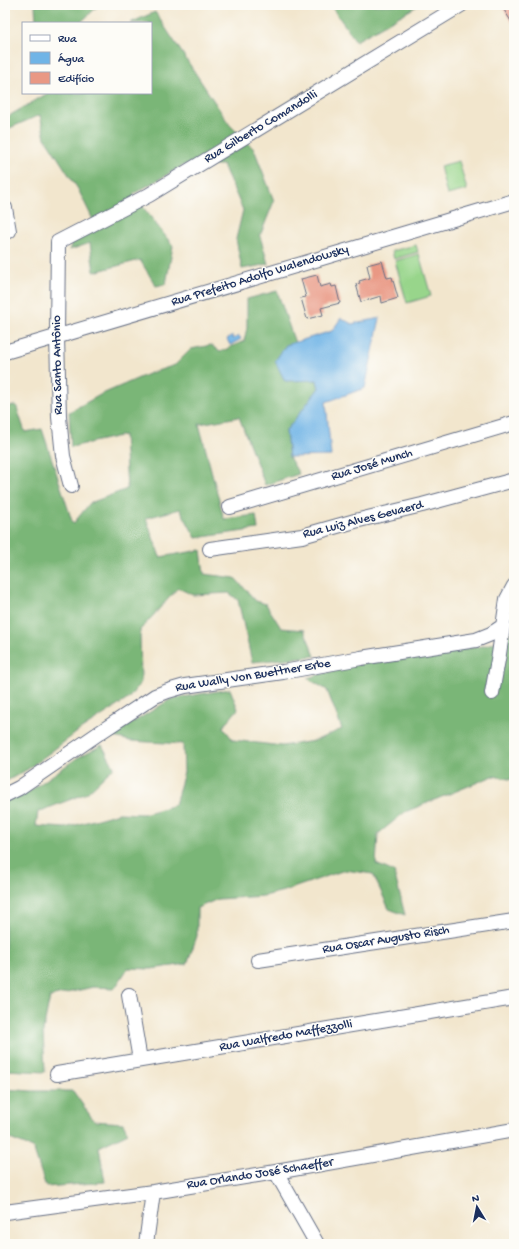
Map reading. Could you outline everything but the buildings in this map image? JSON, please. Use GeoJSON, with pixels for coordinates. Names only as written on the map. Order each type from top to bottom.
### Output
{"type":"FeatureCollection","features":[{"type":"Feature","properties":{"kind":"street","name":"Rua Gilberto Comandolli"},"geometry":{"type":"LineString","coordinates":[[58,242],[149,195],[461,5]]}},
{"type":"Feature","properties":{"kind":"street","name":"Rua Prefeito Adolfo Walendowsky"},"geometry":{"type":"LineString","coordinates":[[5,352],[514,201]]}},
{"type":"Feature","properties":{"kind":"street","name":"Rua Santo Antônio"},"geometry":{"type":"LineString","coordinates":[[58,242],[57,336],[60,437],[63,456],[71,486]]}},
{"type":"Feature","properties":{"kind":"street","name":"Rua José Munch"},"geometry":{"type":"LineString","coordinates":[[230,508],[514,423]]}},
{"type":"Feature","properties":{"kind":"street","name":"Rua Luiz Alves Gevaerd"},"geometry":{"type":"LineString","coordinates":[[210,549],[302,536],[355,520],[422,505],[514,480]]}},
{"type":"Feature","properties":{"kind":"street"},"geometry":{"type":"LineString","coordinates":[[492,693],[507,599],[514,586]]}},
{"type":"Feature","properties":{"kind":"street","name":"Rua Wally Von Buettner Erbe"},"geometry":{"type":"LineString","coordinates":[[5,795],[19,788],[155,696],[168,690],[185,686],[283,672],[476,640],[491,634],[503,626]]}},
{"type":"Feature","properties":{"kind":"street","name":"Rua Oscar Augusto Risch"},"geometry":{"type":"LineString","coordinates":[[258,960],[514,920]]}},
{"type":"Feature","properties":{"kind":"street"},"geometry":{"type":"LineString","coordinates":[[129,995],[140,1060]]}},
{"type":"Feature","properties":{"kind":"street","name":"Rua Walfredo Maffezzolli"},"geometry":{"type":"LineString","coordinates":[[57,1074],[514,998]]}},
{"type":"Feature","properties":{"kind":"street","name":"Rua Orlando José Schaeffer"},"geometry":{"type":"LineString","coordinates":[[5,1212],[153,1192],[514,1130]]}},
{"type":"Feature","properties":{"kind":"street"},"geometry":{"type":"LineString","coordinates":[[276,1172],[317,1244]]}},
{"type":"Feature","properties":{"kind":"street"},"geometry":{"type":"LineString","coordinates":[[146,1244],[153,1192]]}},
{"type":"Feature","properties":{"kind":"green space"},"geometry":{"type":"Polygon","coordinates":[[[35,5],[99,5],[81,22],[36,22],[35,5]]]}},
{"type":"Feature","properties":{"kind":"green space"},"geometry":{"type":"Polygon","coordinates":[[[330,5],[419,5],[356,41],[330,5]]]}},
{"type":"Feature","properties":{"kind":"green space"},"geometry":{"type":"Polygon","coordinates":[[[155,12],[229,124],[254,149],[274,201],[260,236],[268,264],[242,269],[236,239],[243,210],[223,165],[184,165],[133,194],[173,246],[166,284],[156,286],[140,260],[94,272],[90,243],[70,250],[71,241],[97,228],[78,189],[45,138],[40,115],[5,130],[5,123],[7,117],[46,94],[152,94],[152,22],[132,22],[155,12]]]}},
{"type":"Feature","properties":{"kind":"green space"},"geometry":{"type":"Polygon","coordinates":[[[459,161],[467,190],[447,195],[440,166],[459,161]]]}},
{"type":"Feature","properties":{"kind":"green space"},"geometry":{"type":"Polygon","coordinates":[[[416,245],[418,252],[394,259],[392,251],[416,245]]]}},
{"type":"Feature","properties":{"kind":"green space"},"geometry":{"type":"Polygon","coordinates":[[[419,254],[431,296],[407,303],[395,261],[419,254]]]}},
{"type":"Feature","properties":{"kind":"green space"},"geometry":{"type":"Polygon","coordinates":[[[277,291],[295,343],[286,345],[276,361],[285,381],[317,380],[319,388],[286,431],[289,457],[299,474],[265,485],[239,417],[199,424],[224,519],[256,515],[258,529],[196,538],[180,509],[146,518],[160,557],[201,550],[204,574],[235,578],[256,601],[266,604],[281,628],[304,630],[315,656],[252,662],[238,600],[229,593],[193,595],[178,588],[140,630],[141,682],[128,699],[80,730],[28,769],[5,782],[5,407],[16,405],[25,432],[42,429],[73,524],[90,503],[127,489],[124,435],[71,447],[69,412],[100,395],[148,374],[175,365],[191,349],[211,345],[220,352],[244,341],[247,328],[247,299],[277,291]]]}},
{"type":"Feature","properties":{"kind":"green space"},"geometry":{"type":"Polygon","coordinates":[[[514,625],[514,780],[493,776],[405,812],[378,834],[376,864],[394,872],[405,915],[389,909],[373,874],[345,870],[284,891],[263,896],[218,899],[197,908],[197,936],[187,964],[151,969],[128,968],[115,988],[93,987],[50,997],[43,1031],[45,1072],[5,1070],[5,801],[23,796],[77,758],[102,745],[114,767],[87,793],[38,812],[36,826],[65,828],[119,813],[143,814],[175,805],[184,772],[183,744],[130,741],[111,736],[171,699],[230,689],[238,709],[223,727],[233,740],[282,746],[314,741],[342,729],[327,690],[307,678],[354,665],[483,646],[508,638],[514,625]]]}},
{"type":"Feature","properties":{"kind":"green space"},"geometry":{"type":"Polygon","coordinates":[[[5,1089],[31,1091],[73,1091],[94,1121],[123,1123],[128,1133],[99,1147],[105,1182],[46,1187],[33,1148],[10,1139],[5,1141],[5,1089]]]}},
{"type":"Feature","properties":{"kind":"water"},"geometry":{"type":"Polygon","coordinates":[[[341,318],[352,324],[380,318],[365,388],[326,402],[331,456],[289,457],[286,431],[319,388],[317,380],[285,381],[275,361],[286,345],[332,331],[341,318]]]}},
{"type":"Feature","properties":{"kind":"water"},"geometry":{"type":"Polygon","coordinates":[[[232,336],[233,339],[239,336],[241,339],[230,345],[227,339],[232,336]]]}}]}
